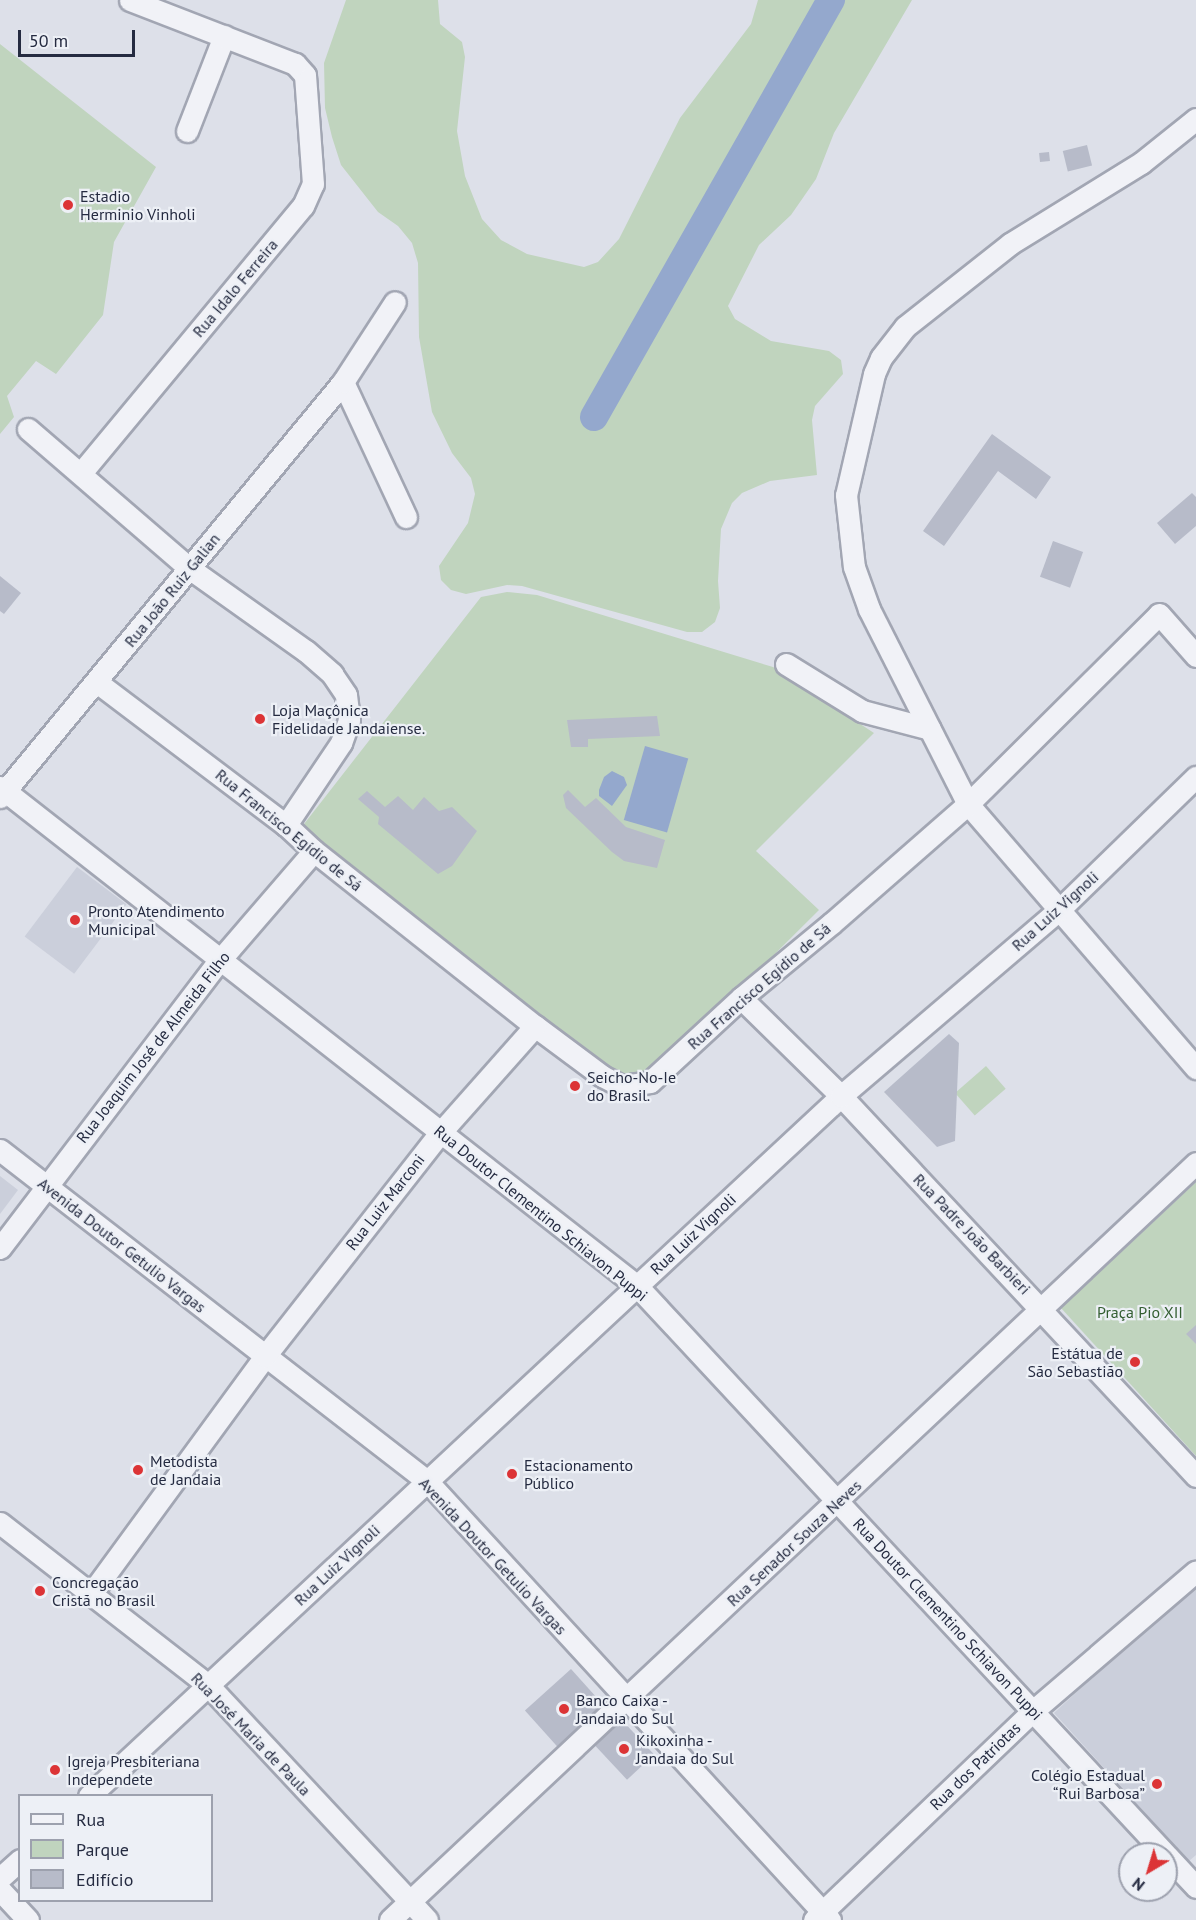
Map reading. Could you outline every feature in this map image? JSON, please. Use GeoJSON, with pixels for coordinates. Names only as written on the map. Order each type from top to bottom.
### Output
{"type":"FeatureCollection","features":[{"type":"Feature","properties":{"kind":"street"},"geometry":{"type":"LineString","coordinates":[[130,0],[225,36],[187,131]]}},
{"type":"Feature","properties":{"kind":"street","name":"Rua Idalo Ferreira"},"geometry":{"type":"LineString","coordinates":[[81,473],[303,206],[313,184],[305,75],[295,64],[225,36]]}},
{"type":"Feature","properties":{"kind":"street"},"geometry":{"type":"LineString","coordinates":[[1196,119],[1141,163],[1010,244],[921,312],[891,342],[877,366],[852,454],[846,495],[848,534],[868,609],[968,804],[1196,1068]]}},
{"type":"Feature","properties":{"kind":"street","name":"Rua João Ruiz Galian"},"geometry":{"type":"LineString","coordinates":[[2,792],[98,683],[189,568],[343,382],[395,302]]}},
{"type":"Feature","properties":{"kind":"street"},"geometry":{"type":"LineString","coordinates":[[343,382],[406,517]]}},
{"type":"Feature","properties":{"kind":"street"},"geometry":{"type":"LineString","coordinates":[[28,429],[189,568],[306,651],[332,674],[346,695],[350,720],[341,743],[286,825]]}},
{"type":"Feature","properties":{"kind":"street","name":"Rua Francisco Egídio de Sá"},"geometry":{"type":"LineString","coordinates":[[98,683],[286,825],[314,851],[535,1026],[602,1076],[622,1086],[650,1082],[741,998],[968,804],[1159,614],[1193,648]]}},
{"type":"Feature","properties":{"kind":"street"},"geometry":{"type":"LineString","coordinates":[[786,664],[862,711],[930,729]]}},
{"type":"Feature","properties":{"kind":"street","name":"Rua Luiz Vignoli"},"geometry":{"type":"LineString","coordinates":[[91,1794],[841,1096],[1059,910],[1196,777]]}},
{"type":"Feature","properties":{"kind":"street","name":"Rua Doutor Clementino Schiavon Puppi"},"geometry":{"type":"LineString","coordinates":[[2,792],[637,1286],[1034,1710],[1196,1887]]}},
{"type":"Feature","properties":{"kind":"street","name":"Rua Joaquim José de Almeida Filho"},"geometry":{"type":"LineString","coordinates":[[0,1248],[45,1185],[219,961],[314,851]]}},
{"type":"Feature","properties":{"kind":"street","name":"Rua Padre João Barbieri"},"geometry":{"type":"LineString","coordinates":[[741,998],[841,1096],[1042,1308],[1196,1476]]}},
{"type":"Feature","properties":{"kind":"street","name":"Rua Luiz Marconi"},"geometry":{"type":"LineString","coordinates":[[91,1594],[265,1356],[440,1133],[535,1026]]}},
{"type":"Feature","properties":{"kind":"street","name":"Avenida Doutor Getulio Vargas"},"geometry":{"type":"LineString","coordinates":[[0,1150],[427,1481],[822,1917]]}},
{"type":"Feature","properties":{"kind":"street","name":"Rua Senador Souza Neves"},"geometry":{"type":"LineString","coordinates":[[390,1920],[838,1503],[1196,1163]]}},
{"type":"Feature","properties":{"kind":"street","name":"Rua José Maria de Paula"},"geometry":{"type":"LineString","coordinates":[[0,1523],[208,1685],[427,1920]]}},
{"type":"Feature","properties":{"kind":"street","name":"Rua dos Patriotas"},"geometry":{"type":"LineString","coordinates":[[822,1917],[1034,1710],[1196,1571]]}},
{"type":"Feature","properties":{"kind":"street"},"geometry":{"type":"LineString","coordinates":[[0,1878],[18,1862]]}},
{"type":"Feature","properties":{"kind":"street"},"geometry":{"type":"LineString","coordinates":[[0,1890],[28,1920]]}},
{"type":"Feature","properties":{"kind":"shaded area","name":"Pronto Atendimento Municipal"},"geometry":{"type":"Polygon","coordinates":[[[77,867],[127,904],[74,974],[25,936],[77,867]]]}},
{"type":"Feature","properties":{"kind":"shaded area"},"geometry":{"type":"Polygon","coordinates":[[[0,1176],[18,1190],[0,1214],[0,1176]]]}},
{"type":"Feature","properties":{"kind":"shaded area","name":"Colégio Estadual “Rui Barbosa”"},"geometry":{"type":"Polygon","coordinates":[[[1196,1581],[1196,1855],[1189,1861],[1178,1849],[1178,1842],[1172,1842],[1054,1713],[1196,1581]]]}},
{"type":"Feature","properties":{"kind":"green space"},"geometry":{"type":"Polygon","coordinates":[[[346,0],[438,0],[440,24],[462,42],[465,57],[457,131],[465,176],[482,219],[501,240],[527,254],[584,267],[598,262],[619,239],[680,118],[751,24],[758,0],[912,0],[834,133],[816,179],[791,215],[759,245],[728,306],[735,319],[771,341],[829,351],[841,360],[843,374],[815,406],[812,420],[817,475],[770,481],[742,493],[732,503],[721,529],[718,581],[720,608],[715,622],[702,632],[687,632],[522,586],[507,585],[466,594],[451,590],[441,580],[439,566],[468,523],[475,494],[471,478],[452,453],[432,412],[419,337],[418,263],[412,243],[398,226],[378,212],[341,165],[332,137],[325,108],[324,63],[346,0]]]}},
{"type":"Feature","properties":{"kind":"green space","name":"Estadio Herminio Vinholi"},"geometry":{"type":"Polygon","coordinates":[[[0,44],[156,167],[114,242],[103,315],[56,374],[36,361],[7,396],[14,417],[0,434],[0,44]]]}},
{"type":"Feature","properties":{"kind":"green space"},"geometry":{"type":"Polygon","coordinates":[[[507,592],[537,595],[773,667],[874,733],[756,851],[819,910],[652,1076],[623,1079],[297,833],[481,597],[507,592]]]}},
{"type":"Feature","properties":{"kind":"green space"},"geometry":{"type":"Polygon","coordinates":[[[986,1066],[1006,1089],[975,1116],[955,1093],[986,1066]]]}},
{"type":"Feature","properties":{"kind":"green space","name":"Praça Pio XII"},"geometry":{"type":"Polygon","coordinates":[[[1196,1182],[1196,1456],[1061,1308],[1196,1182]]]}},
{"type":"Feature","properties":{"kind":"water"},"geometry":{"type":"Polygon","coordinates":[[[645,746],[688,758],[667,832],[624,820],[645,746]]]}},
{"type":"Feature","properties":{"kind":"water"},"geometry":{"type":"Polygon","coordinates":[[[612,771],[624,777],[627,785],[612,806],[599,796],[599,790],[604,777],[612,771]]]}},
{"type":"Feature","properties":{"kind":"building"},"geometry":{"type":"Polygon","coordinates":[[[1087,145],[1092,165],[1068,171],[1063,151],[1087,145]]]}},
{"type":"Feature","properties":{"kind":"building"},"geometry":{"type":"Polygon","coordinates":[[[1049,152],[1050,161],[1040,162],[1039,153],[1049,152]]]}},
{"type":"Feature","properties":{"kind":"building"},"geometry":{"type":"Polygon","coordinates":[[[992,434],[1051,477],[1036,499],[998,471],[944,546],[923,531],[992,434]]]}},
{"type":"Feature","properties":{"kind":"building"},"geometry":{"type":"Polygon","coordinates":[[[1192,493],[1196,497],[1196,526],[1175,544],[1157,523],[1192,493]]]}},
{"type":"Feature","properties":{"kind":"building"},"geometry":{"type":"Polygon","coordinates":[[[1053,541],[1083,552],[1070,588],[1040,577],[1053,541]]]}},
{"type":"Feature","properties":{"kind":"building"},"geometry":{"type":"Polygon","coordinates":[[[0,576],[21,593],[4,614],[0,611],[0,576]]]}},
{"type":"Feature","properties":{"kind":"building"},"geometry":{"type":"Polygon","coordinates":[[[657,716],[660,736],[588,739],[588,747],[571,747],[567,720],[657,716]]]}},
{"type":"Feature","properties":{"kind":"building"},"geometry":{"type":"Polygon","coordinates":[[[568,790],[585,807],[596,798],[626,827],[665,840],[657,868],[624,861],[612,852],[566,808],[563,795],[568,790]]]}},
{"type":"Feature","properties":{"kind":"building"},"geometry":{"type":"Polygon","coordinates":[[[367,791],[385,807],[398,796],[413,810],[424,797],[439,811],[452,807],[477,831],[452,866],[438,874],[378,824],[379,817],[358,799],[367,791]]]}},
{"type":"Feature","properties":{"kind":"building"},"geometry":{"type":"Polygon","coordinates":[[[949,1034],[959,1043],[955,1141],[937,1147],[884,1092],[949,1034]]]}},
{"type":"Feature","properties":{"kind":"building"},"geometry":{"type":"Polygon","coordinates":[[[1196,1325],[1196,1344],[1186,1334],[1196,1325]]]}},
{"type":"Feature","properties":{"kind":"building","name":"Banco Caixa - Jandaia do Sul"},"geometry":{"type":"Polygon","coordinates":[[[571,1669],[605,1707],[559,1748],[525,1710],[571,1669]]]}},
{"type":"Feature","properties":{"kind":"building","name":"Kikoxinha - Jandaia do Sul"},"geometry":{"type":"Polygon","coordinates":[[[620,1718],[654,1755],[627,1780],[593,1743],[620,1718]]]}},
{"type":"Feature","properties":{"kind":"waterway"},"geometry":{"type":"LineString","coordinates":[[594,417],[831,0]]}},
{"type":"Feature","properties":{"kind":"place","name":"Estadio Herminio Vinholi"},"geometry":{"type":"Point","coordinates":[68,205]}},
{"type":"Feature","properties":{"kind":"place","name":"Loja Maçônica Fidelidade Jandaiense."},"geometry":{"type":"Point","coordinates":[260,719]}},
{"type":"Feature","properties":{"kind":"place","name":"Pronto Atendimento Municipal"},"geometry":{"type":"Point","coordinates":[75,920]}},
{"type":"Feature","properties":{"kind":"place","name":"Seicho-No-Ie do Brasil."},"geometry":{"type":"Point","coordinates":[575,1086]}},
{"type":"Feature","properties":{"kind":"place","name":"Estátua de São Sebastião"},"geometry":{"type":"Point","coordinates":[1135,1362]}},
{"type":"Feature","properties":{"kind":"place","name":"Metodista de Jandaia"},"geometry":{"type":"Point","coordinates":[138,1470]}},
{"type":"Feature","properties":{"kind":"place","name":"Estacionamento Público"},"geometry":{"type":"Point","coordinates":[512,1474]}},
{"type":"Feature","properties":{"kind":"place","name":"Concregação Cristã no Brasil"},"geometry":{"type":"Point","coordinates":[40,1591]}},
{"type":"Feature","properties":{"kind":"place","name":"Banco Caixa - Jandaia do Sul"},"geometry":{"type":"Point","coordinates":[564,1709]}},
{"type":"Feature","properties":{"kind":"place","name":"Kikoxinha - Jandaia do Sul"},"geometry":{"type":"Point","coordinates":[624,1749]}},
{"type":"Feature","properties":{"kind":"place","name":"Igreja Presbiteriana Independete"},"geometry":{"type":"Point","coordinates":[55,1770]}},
{"type":"Feature","properties":{"kind":"place","name":"Colégio Estadual “Rui Barbosa”"},"geometry":{"type":"Point","coordinates":[1157,1784]}}]}
